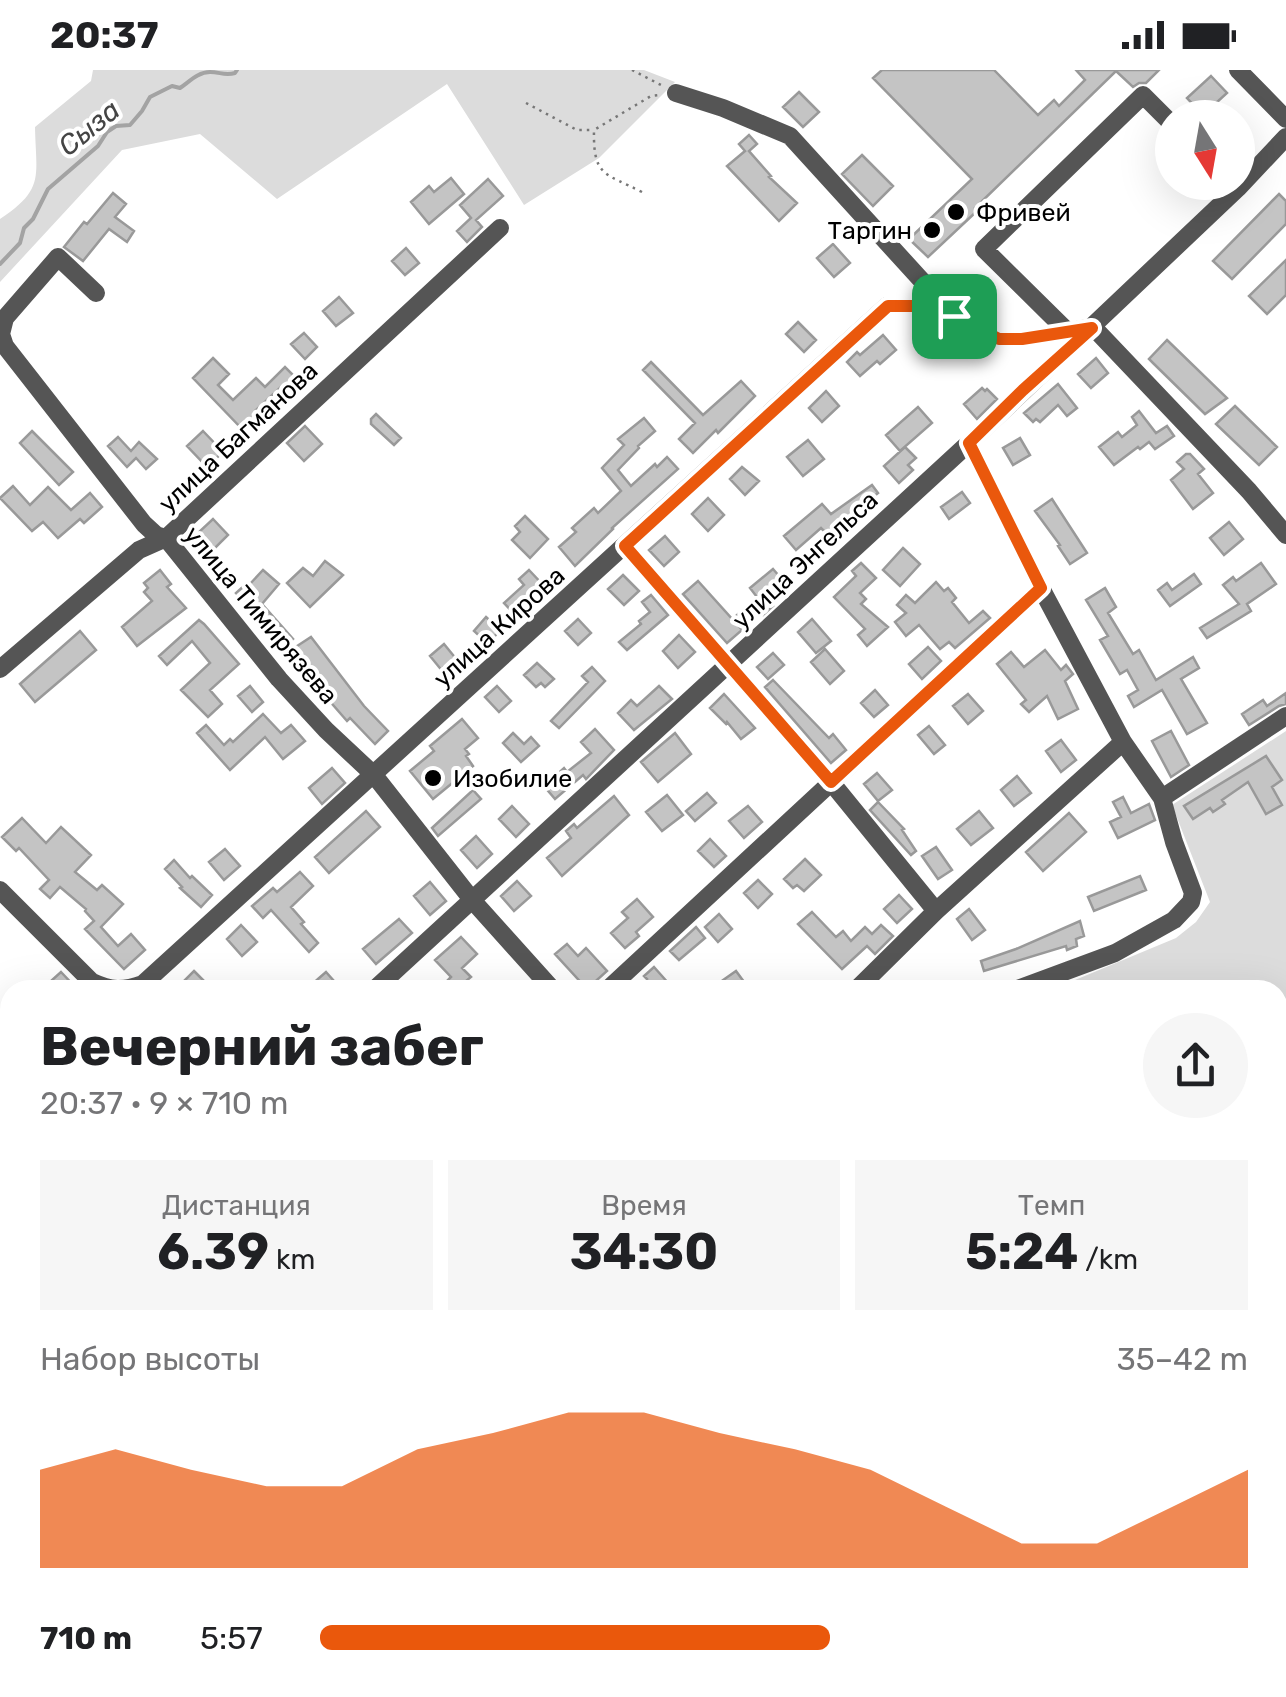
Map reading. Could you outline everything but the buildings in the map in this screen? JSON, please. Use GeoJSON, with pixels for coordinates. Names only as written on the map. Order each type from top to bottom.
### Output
{"type":"FeatureCollection","features":[{"type":"Feature","properties":{"kind":"street"},"geometry":{"type":"LineString","coordinates":[[1239,70],[1286,119]]}},
{"type":"Feature","properties":{"kind":"street"},"geometry":{"type":"LineString","coordinates":[[676,93],[790,136],[954,316],[999,339],[1092,328],[1249,490],[1286,535]]}},
{"type":"Feature","properties":{"kind":"street"},"geometry":{"type":"LineString","coordinates":[[1067,331],[984,249],[1143,95],[1155,107]]}},
{"type":"Feature","properties":{"kind":"street","name":"улица Энгельса"},"geometry":{"type":"LineString","coordinates":[[1255,167],[1286,138]]}},
{"type":"Feature","properties":{"kind":"street","name":"улица Энгельса"},"geometry":{"type":"LineString","coordinates":[[385,980],[969,443],[1221,200]]}},
{"type":"Feature","properties":{"kind":"street","name":"улица Багманова"},"geometry":{"type":"LineString","coordinates":[[0,669],[139,550],[166,538],[500,228]]}},
{"type":"Feature","properties":{"kind":"street","name":"улица Тимирязева"},"geometry":{"type":"LineString","coordinates":[[96,293],[58,257],[5,318],[1,334],[5,346],[144,524],[166,538],[279,679],[374,775],[473,900],[544,980]]}},
{"type":"Feature","properties":{"kind":"street","name":"улица Кирова"},"geometry":{"type":"LineString","coordinates":[[147,980],[888,306],[918,306],[954,316]]}},
{"type":"Feature","properties":{"kind":"street"},"geometry":{"type":"LineString","coordinates":[[969,443],[1123,742],[1162,798],[1174,842],[1192,884],[1191,902],[1174,920],[1115,953],[1042,980]]}},
{"type":"Feature","properties":{"kind":"street"},"geometry":{"type":"LineString","coordinates":[[625,546],[831,782],[936,911]]}},
{"type":"Feature","properties":{"kind":"street"},"geometry":{"type":"LineString","coordinates":[[618,980],[1041,588]]}},
{"type":"Feature","properties":{"kind":"street"},"geometry":{"type":"LineString","coordinates":[[1162,798],[1286,716]]}},
{"type":"Feature","properties":{"kind":"street"},"geometry":{"type":"LineString","coordinates":[[866,980],[936,911],[1123,742]]}},
{"type":"Feature","properties":{"kind":"street"},"geometry":{"type":"LineString","coordinates":[[0,890],[90,980]]}},
{"type":"Feature","properties":{"kind":"path"},"geometry":{"type":"LineString","coordinates":[[632,70],[676,93]]}},
{"type":"Feature","properties":{"kind":"path"},"geometry":{"type":"LineString","coordinates":[[526,104],[577,130],[594,130],[651,96],[676,93]]}},
{"type":"Feature","properties":{"kind":"path"},"geometry":{"type":"LineString","coordinates":[[594,130],[597,166],[642,192]]}},
{"type":"Feature","properties":{"kind":"shaded area"},"geometry":{"type":"Polygon","coordinates":[[[93,70],[644,70],[675,82],[599,158],[524,205],[447,84],[277,199],[200,134],[122,150],[0,282],[0,219],[25,199],[35,180],[35,127],[91,81],[93,70]]]}},
{"type":"Feature","properties":{"kind":"shaded area"},"geometry":{"type":"Polygon","coordinates":[[[1286,731],[1286,980],[1075,980],[1176,938],[1196,922],[1210,902],[1172,805],[1286,731]]]}},
{"type":"Feature","properties":{"kind":"waterway","name":"Сыза"},"geometry":{"type":"LineString","coordinates":[[0,264],[20,243],[24,228],[48,189],[98,146],[107,132],[116,126],[130,125],[150,97],[172,86],[180,88],[206,72],[228,74],[237,70]]}},
{"type":"Feature","properties":{"kind":"place","name":"Фривей"},"geometry":{"type":"Point","coordinates":[956,212]}},
{"type":"Feature","properties":{"kind":"place","name":"Таргин"},"geometry":{"type":"Point","coordinates":[932,230]}},
{"type":"Feature","properties":{"kind":"place","name":"Изобилие"},"geometry":{"type":"Point","coordinates":[433,778]}},
{"type":"Feature","properties":{"kind":"route"},"geometry":{"type":"LineString","coordinates":[[888,306],[918,306],[954,316],[999,339],[1092,328],[969,443],[1041,588],[831,782],[625,546],[888,306]]}}]}
